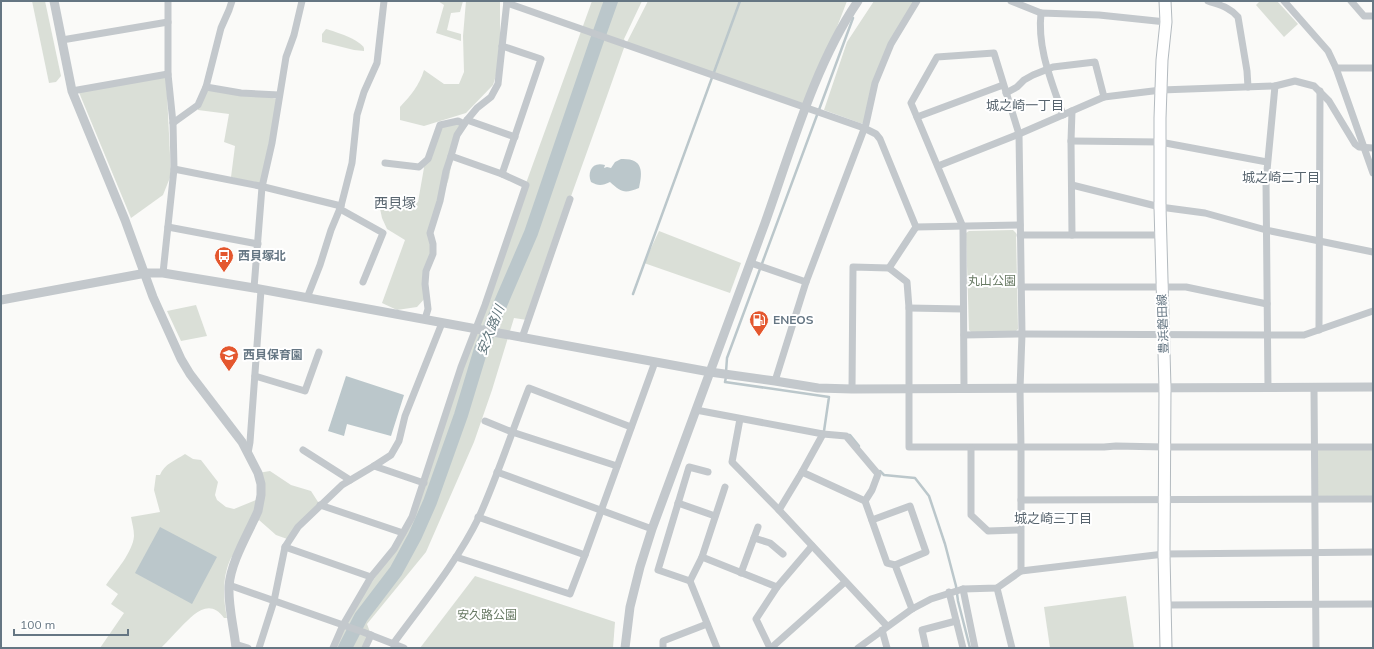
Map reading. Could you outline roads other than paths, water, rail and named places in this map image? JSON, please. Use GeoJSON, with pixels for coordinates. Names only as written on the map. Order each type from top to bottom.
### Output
{"type":"FeatureCollection","features":[{"type":"Feature","properties":{"kind":"main road","name":"豊浜磐田線"},"geometry":{"type":"LineString","coordinates":[[1165,1],[1166,22],[1162,60],[1161,90],[1160,235],[1165,388],[1164,554],[1166,648]]}},
{"type":"Feature","properties":{"kind":"street"},"geometry":{"type":"LineString","coordinates":[[54,1],[72,91],[146,273],[153,296],[181,359],[190,374],[242,442],[258,472],[261,484],[261,498],[258,511],[233,566],[229,585],[229,603],[236,646],[248,648]]}},
{"type":"Feature","properties":{"kind":"street"},"geometry":{"type":"LineString","coordinates":[[163,273],[174,169],[173,123],[168,74],[168,1]]}},
{"type":"Feature","properties":{"kind":"street"},"geometry":{"type":"LineString","coordinates":[[173,123],[198,105],[206,87],[221,28],[232,1]]}},
{"type":"Feature","properties":{"kind":"street"},"geometry":{"type":"LineString","coordinates":[[248,453],[255,376],[258,244],[261,219],[262,187],[272,143],[286,57],[294,36],[302,1]]}},
{"type":"Feature","properties":{"kind":"street"},"geometry":{"type":"LineString","coordinates":[[307,298],[340,208],[352,163],[358,115],[364,92],[377,63],[384,1]]}},
{"type":"Feature","properties":{"kind":"street"},"geometry":{"type":"LineString","coordinates":[[626,648],[630,608],[640,567],[652,528],[806,108],[828,53],[858,1]]}},
{"type":"Feature","properties":{"kind":"street"},"geometry":{"type":"LineString","coordinates":[[775,380],[806,282],[866,124],[875,83],[891,44],[917,1]]}},
{"type":"Feature","properties":{"kind":"street"},"geometry":{"type":"LineString","coordinates":[[1011,1],[1041,13],[1099,15],[1166,22]]}},
{"type":"Feature","properties":{"kind":"street"},"geometry":{"type":"LineString","coordinates":[[1208,1],[1233,11],[1238,17],[1247,71],[1248,87]]}},
{"type":"Feature","properties":{"kind":"street"},"geometry":{"type":"LineString","coordinates":[[1284,1],[1328,51],[1336,68],[1373,173]]}},
{"type":"Feature","properties":{"kind":"street"},"geometry":{"type":"LineString","coordinates":[[1351,1],[1364,16],[1373,16]]}},
{"type":"Feature","properties":{"kind":"street"},"geometry":{"type":"LineString","coordinates":[[425,319],[428,309],[425,284],[426,271],[432,254],[433,244],[430,233],[440,201],[446,171],[457,135],[477,108],[491,97],[498,84],[507,2],[864,128],[876,134],[880,139],[916,227]]}},
{"type":"Feature","properties":{"kind":"street"},"geometry":{"type":"LineString","coordinates":[[1041,13],[1039,28],[1047,69],[1063,115]]}},
{"type":"Feature","properties":{"kind":"street"},"geometry":{"type":"LineString","coordinates":[[62,40],[168,22]]}},
{"type":"Feature","properties":{"kind":"street"},"geometry":{"type":"LineString","coordinates":[[502,46],[541,60],[502,174]]}},
{"type":"Feature","properties":{"kind":"street"},"geometry":{"type":"LineString","coordinates":[[964,389],[963,227],[911,103],[937,57],[994,53],[1019,134],[1022,334],[1020,388],[1021,571]]}},
{"type":"Feature","properties":{"kind":"street"},"geometry":{"type":"LineString","coordinates":[[1006,93],[1018,87],[1024,80],[1053,66],[1095,62],[1104,98]]}},
{"type":"Feature","properties":{"kind":"street"},"geometry":{"type":"LineString","coordinates":[[1336,68],[1373,68]]}},
{"type":"Feature","properties":{"kind":"street"},"geometry":{"type":"LineString","coordinates":[[72,91],[168,74]]}},
{"type":"Feature","properties":{"kind":"street"},"geometry":{"type":"LineString","coordinates":[[938,166],[1104,98],[1161,90],[1275,86],[1295,80],[1314,86],[1329,101],[1355,144],[1359,147],[1373,148]]}},
{"type":"Feature","properties":{"kind":"street"},"geometry":{"type":"LineString","coordinates":[[917,117],[1003,85]]}},
{"type":"Feature","properties":{"kind":"street"},"geometry":{"type":"LineString","coordinates":[[1268,388],[1266,181],[1275,86]]}},
{"type":"Feature","properties":{"kind":"street"},"geometry":{"type":"LineString","coordinates":[[206,87],[241,93],[279,95]]}},
{"type":"Feature","properties":{"kind":"street"},"geometry":{"type":"LineString","coordinates":[[1319,330],[1320,92]]}},
{"type":"Feature","properties":{"kind":"street"},"geometry":{"type":"LineString","coordinates":[[1072,111],[1072,235]]}},
{"type":"Feature","properties":{"kind":"street"},"geometry":{"type":"LineString","coordinates":[[385,163],[419,167],[428,159],[440,125],[458,121],[515,136]]}},
{"type":"Feature","properties":{"kind":"street"},"geometry":{"type":"LineString","coordinates":[[1071,141],[1160,142],[1267,162]]}},
{"type":"Feature","properties":{"kind":"street"},"geometry":{"type":"LineString","coordinates":[[333,648],[343,625],[371,577],[394,549],[412,517],[461,367],[476,329],[526,185],[502,174],[451,156]]}},
{"type":"Feature","properties":{"kind":"street"},"geometry":{"type":"LineString","coordinates":[[174,169],[262,187],[340,208],[383,233],[363,282]]}},
{"type":"Feature","properties":{"kind":"street"},"geometry":{"type":"LineString","coordinates":[[1072,185],[1160,207],[1205,213],[1266,230],[1373,252]]}},
{"type":"Feature","properties":{"kind":"street"},"geometry":{"type":"LineString","coordinates":[[522,338],[570,199]]}},
{"type":"Feature","properties":{"kind":"street"},"geometry":{"type":"LineString","coordinates":[[916,227],[1020,225]]}},
{"type":"Feature","properties":{"kind":"street"},"geometry":{"type":"LineString","coordinates":[[168,227],[258,244]]}},
{"type":"Feature","properties":{"kind":"street"},"geometry":{"type":"LineString","coordinates":[[889,268],[916,227]]}},
{"type":"Feature","properties":{"kind":"street"},"geometry":{"type":"LineString","coordinates":[[1020,236],[1160,235]]}},
{"type":"Feature","properties":{"kind":"street"},"geometry":{"type":"LineString","coordinates":[[750,263],[806,282]]}},
{"type":"Feature","properties":{"kind":"street"},"geometry":{"type":"LineString","coordinates":[[852,389],[853,267],[889,268],[907,282],[909,308],[909,447],[1373,447]]}},
{"type":"Feature","properties":{"kind":"street"},"geometry":{"type":"LineString","coordinates":[[1,300],[146,273],[163,273],[425,319],[710,372],[775,380],[818,388],[964,389],[1373,387]]}},
{"type":"Feature","properties":{"kind":"street"},"geometry":{"type":"LineString","coordinates":[[1021,287],[1186,287],[1267,304]]}},
{"type":"Feature","properties":{"kind":"street"},"geometry":{"type":"LineString","coordinates":[[909,308],[963,308]]}},
{"type":"Feature","properties":{"kind":"street"},"geometry":{"type":"LineString","coordinates":[[964,335],[1304,335],[1372,313]]}},
{"type":"Feature","properties":{"kind":"street"},"geometry":{"type":"LineString","coordinates":[[258,648],[274,601],[285,547],[298,527],[342,485],[391,455],[399,441],[405,416],[442,323]]}},
{"type":"Feature","properties":{"kind":"street"},"geometry":{"type":"LineString","coordinates":[[255,376],[306,391],[319,352]]}},
{"type":"Feature","properties":{"kind":"street"},"geometry":{"type":"LineString","coordinates":[[456,557],[570,594],[655,362]]}},
{"type":"Feature","properties":{"kind":"street"},"geometry":{"type":"LineString","coordinates":[[394,644],[456,557],[478,518],[529,388],[632,427]]}},
{"type":"Feature","properties":{"kind":"street"},"geometry":{"type":"LineString","coordinates":[[1314,388],[1316,648]]}},
{"type":"Feature","properties":{"kind":"street"},"geometry":{"type":"LineString","coordinates":[[696,410],[823,434],[846,436],[878,474],[872,490],[865,501]]}},
{"type":"Feature","properties":{"kind":"street"},"geometry":{"type":"LineString","coordinates":[[740,419],[732,462],[779,510],[885,628],[886,648]]}},
{"type":"Feature","properties":{"kind":"street"},"geometry":{"type":"LineString","coordinates":[[485,422],[617,466]]}},
{"type":"Feature","properties":{"kind":"street"},"geometry":{"type":"LineString","coordinates":[[779,510],[823,434]]}},
{"type":"Feature","properties":{"kind":"street"},"geometry":{"type":"LineString","coordinates":[[971,448],[971,515],[988,531],[1020,530]]}},
{"type":"Feature","properties":{"kind":"street"},"geometry":{"type":"LineString","coordinates":[[303,450],[350,480]]}},
{"type":"Feature","properties":{"kind":"street"},"geometry":{"type":"LineString","coordinates":[[374,466],[424,483]]}},
{"type":"Feature","properties":{"kind":"street"},"geometry":{"type":"LineString","coordinates":[[690,581],[658,570],[690,467],[708,472]]}},
{"type":"Feature","properties":{"kind":"street"},"geometry":{"type":"LineString","coordinates":[[497,472],[652,528]]}},
{"type":"Feature","properties":{"kind":"street"},"geometry":{"type":"LineString","coordinates":[[802,472],[865,501],[887,563],[895,565],[926,552],[910,506],[872,520]]}},
{"type":"Feature","properties":{"kind":"street"},"geometry":{"type":"LineString","coordinates":[[717,648],[690,581],[702,558],[725,487]]}},
{"type":"Feature","properties":{"kind":"street"},"geometry":{"type":"LineString","coordinates":[[1021,500],[1373,499]]}},
{"type":"Feature","properties":{"kind":"street"},"geometry":{"type":"LineString","coordinates":[[678,503],[715,516]]}},
{"type":"Feature","properties":{"kind":"street"},"geometry":{"type":"LineString","coordinates":[[320,505],[404,533]]}},
{"type":"Feature","properties":{"kind":"street"},"geometry":{"type":"LineString","coordinates":[[478,518],[585,555]]}},
{"type":"Feature","properties":{"kind":"street"},"geometry":{"type":"LineString","coordinates":[[741,573],[758,527]]}},
{"type":"Feature","properties":{"kind":"street"},"geometry":{"type":"LineString","coordinates":[[754,538],[770,543],[783,554]]}},
{"type":"Feature","properties":{"kind":"street"},"geometry":{"type":"LineString","coordinates":[[812,546],[777,587],[756,619],[770,648],[845,582]]}},
{"type":"Feature","properties":{"kind":"street"},"geometry":{"type":"LineString","coordinates":[[285,547],[371,577]]}},
{"type":"Feature","properties":{"kind":"street"},"geometry":{"type":"LineString","coordinates":[[858,648],[912,609],[931,599],[949,592],[963,589],[997,588],[1021,571],[1164,554],[1373,552]]}},
{"type":"Feature","properties":{"kind":"street"},"geometry":{"type":"LineString","coordinates":[[702,558],[777,587]]}},
{"type":"Feature","properties":{"kind":"street"},"geometry":{"type":"LineString","coordinates":[[895,565],[912,609]]}},
{"type":"Feature","properties":{"kind":"street"},"geometry":{"type":"LineString","coordinates":[[229,585],[404,648]]}},
{"type":"Feature","properties":{"kind":"street"},"geometry":{"type":"LineString","coordinates":[[997,588],[1012,648]]}},
{"type":"Feature","properties":{"kind":"street"},"geometry":{"type":"LineString","coordinates":[[963,589],[976,648]]}},
{"type":"Feature","properties":{"kind":"street"},"geometry":{"type":"LineString","coordinates":[[949,592],[963,648]]}},
{"type":"Feature","properties":{"kind":"street"},"geometry":{"type":"LineString","coordinates":[[1165,605],[1373,604]]}},
{"type":"Feature","properties":{"kind":"street"},"geometry":{"type":"LineString","coordinates":[[926,648],[922,630],[956,621]]}},
{"type":"Feature","properties":{"kind":"street"},"geometry":{"type":"LineString","coordinates":[[663,648],[663,641],[707,624]]}},
{"type":"Feature","properties":{"kind":"street"},"geometry":{"type":"LineString","coordinates":[[365,648],[371,636]]}},
{"type":"Feature","properties":{"kind":"waterway","name":"安久路川"},"geometry":{"type":"LineString","coordinates":[[345,648],[361,617],[396,571],[415,536],[430,502],[461,415],[481,349],[531,233],[611,1]]}},
{"type":"Feature","properties":{"kind":"waterway"},"geometry":{"type":"LineString","coordinates":[[633,294],[740,1]]}},
{"type":"Feature","properties":{"kind":"waterway"},"geometry":{"type":"LineString","coordinates":[[726,372],[727,358],[853,18]]}},
{"type":"Feature","properties":{"kind":"waterway"},"geometry":{"type":"LineString","coordinates":[[726,377],[725,382],[829,397],[824,431]]}},
{"type":"Feature","properties":{"kind":"waterway"},"geometry":{"type":"LineString","coordinates":[[847,435],[850,435],[859,446]]}},
{"type":"Feature","properties":{"kind":"waterway"},"geometry":{"type":"LineString","coordinates":[[880,471],[884,475],[915,478],[929,496],[945,544],[970,648]]}},
{"type":"Feature","properties":{"kind":"place","name":"西貝塚北"},"geometry":{"type":"Point","coordinates":[224,273]}},
{"type":"Feature","properties":{"kind":"place","name":"ENEOS"},"geometry":{"type":"Point","coordinates":[759,337]}},
{"type":"Feature","properties":{"kind":"place","name":"西貝保育園"},"geometry":{"type":"Point","coordinates":[229,372]}},
{"type":"Feature","properties":{"kind":"district","name":"城之崎一丁目"},"geometry":{"type":"Point","coordinates":[1025,105]}},
{"type":"Feature","properties":{"kind":"district","name":"城之崎二丁目"},"geometry":{"type":"Point","coordinates":[1281,177]}},
{"type":"Feature","properties":{"kind":"district","name":"西貝塚"},"geometry":{"type":"Point","coordinates":[395,203]}},
{"type":"Feature","properties":{"kind":"district","name":"城之崎三丁目"},"geometry":{"type":"Point","coordinates":[1053,518]}},
{"type":"Feature","properties":{"kind":"park label","name":"丸山公園"},"geometry":{"type":"Point","coordinates":[992,281]}},
{"type":"Feature","properties":{"kind":"park label","name":"安久路公園"},"geometry":{"type":"Point","coordinates":[487,615]}}]}
